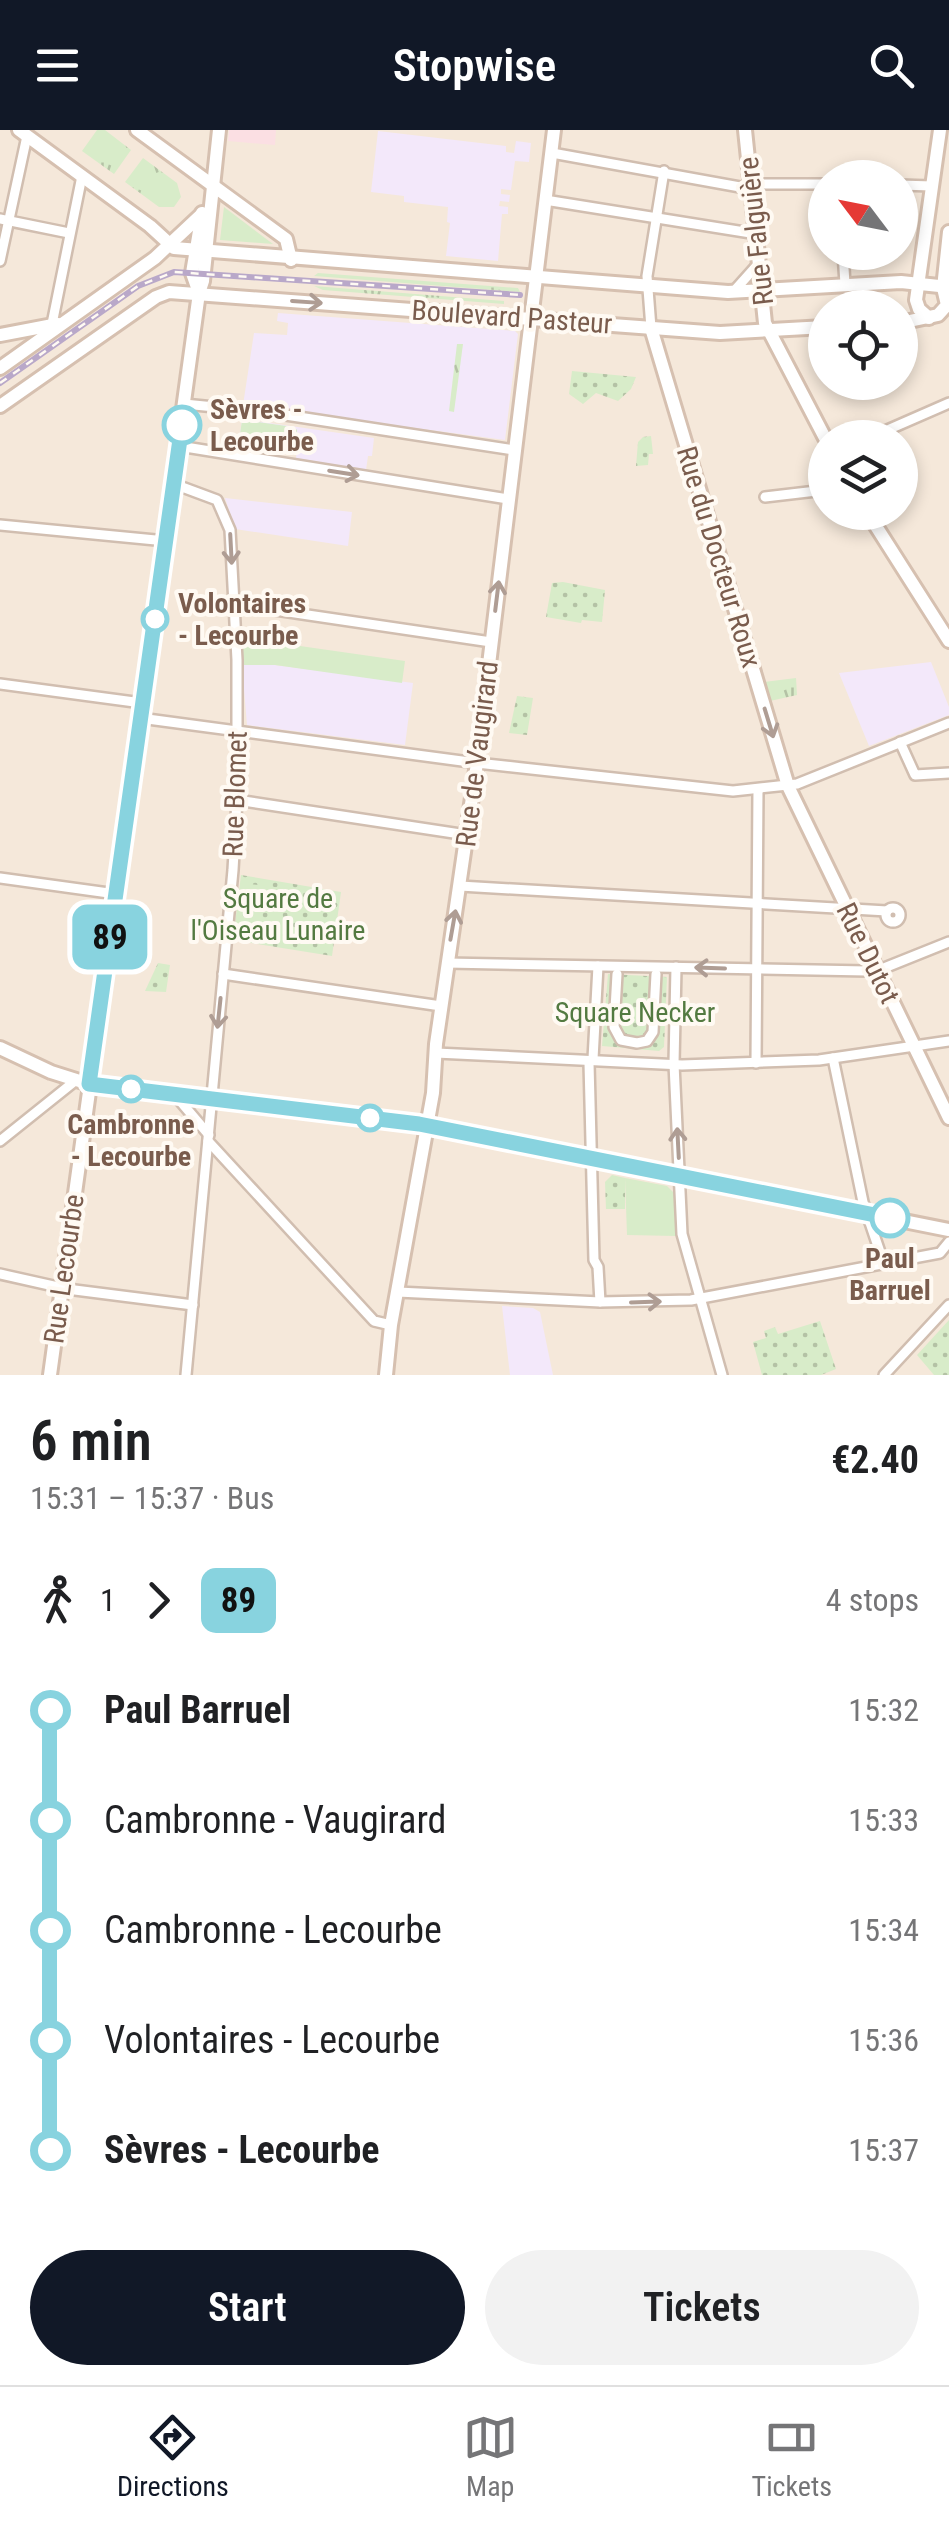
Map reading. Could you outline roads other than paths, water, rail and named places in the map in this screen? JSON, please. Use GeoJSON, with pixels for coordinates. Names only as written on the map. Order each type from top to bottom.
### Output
{"type":"FeatureCollection","features":[{"type":"Feature","properties":{"kind":"main road"},"geometry":{"type":"LineString","coordinates":[[137,130],[286,239],[291,260]]}},
{"type":"Feature","properties":{"kind":"main road"},"geometry":{"type":"LineString","coordinates":[[201,252],[218,130]]}},
{"type":"Feature","properties":{"kind":"main road","name":"Rue de Vaugirard"},"geometry":{"type":"LineString","coordinates":[[386,1375],[429,1126],[554,130]]}},
{"type":"Feature","properties":{"kind":"main road","name":"Rue Falguière"},"geometry":{"type":"LineString","coordinates":[[745,130],[768,331],[815,420]]}},
{"type":"Feature","properties":{"kind":"main road"},"geometry":{"type":"LineString","coordinates":[[929,318],[917,306],[918,285],[940,130]]}},
{"type":"Feature","properties":{"kind":"main road"},"geometry":{"type":"LineString","coordinates":[[23,133],[169,244]]}},
{"type":"Feature","properties":{"kind":"main road"},"geometry":{"type":"LineString","coordinates":[[198,293],[202,214],[212,183]]}},
{"type":"Feature","properties":{"kind":"main road"},"geometry":{"type":"LineString","coordinates":[[0,368],[56,324],[155,258],[202,214]]}},
{"type":"Feature","properties":{"kind":"main road"},"geometry":{"type":"LineString","coordinates":[[918,320],[947,310],[949,232]]}},
{"type":"Feature","properties":{"kind":"main road","name":"Boulevard Pasteur"},"geometry":{"type":"LineString","coordinates":[[169,244],[201,252],[291,260],[734,291],[901,282],[946,288]]}},
{"type":"Feature","properties":{"kind":"main road","name":"Rue Lecourbe"},"geometry":{"type":"LineString","coordinates":[[50,1375],[82,1083],[116,894],[198,293],[192,274],[201,252]]}},
{"type":"Feature","properties":{"kind":"main road","name":"Boulevard Pasteur"},"geometry":{"type":"LineString","coordinates":[[3,400],[156,297],[173,292],[720,333],[808,329]]}},
{"type":"Feature","properties":{"kind":"main road"},"geometry":{"type":"LineString","coordinates":[[0,335],[56,324]]}},
{"type":"Feature","properties":{"kind":"main road","name":"Rue du Docteur Roux"},"geometry":{"type":"LineString","coordinates":[[651,328],[788,786]]}},
{"type":"Feature","properties":{"kind":"main road"},"geometry":{"type":"LineString","coordinates":[[878,530],[949,641]]}},
{"type":"Feature","properties":{"kind":"main road","name":"Rue Dutot"},"geometry":{"type":"LineString","coordinates":[[788,786],[949,1118]]}},
{"type":"Feature","properties":{"kind":"main road"},"geometry":{"type":"LineString","coordinates":[[0,1048],[82,1083],[429,1126],[949,1230]]}},
{"type":"Feature","properties":{"kind":"street"},"geometry":{"type":"LineString","coordinates":[[0,261],[4,220],[23,133]]}},
{"type":"Feature","properties":{"kind":"street"},"geometry":{"type":"LineString","coordinates":[[552,153],[751,187],[808,185]]}},
{"type":"Feature","properties":{"kind":"street"},"geometry":{"type":"LineString","coordinates":[[651,328],[646,286],[664,171]]}},
{"type":"Feature","properties":{"kind":"street"},"geometry":{"type":"LineString","coordinates":[[56,324],[82,176]]}},
{"type":"Feature","properties":{"kind":"street"},"geometry":{"type":"LineString","coordinates":[[918,186],[932,186]]}},
{"type":"Feature","properties":{"kind":"street"},"geometry":{"type":"LineString","coordinates":[[546,200],[756,234]]}},
{"type":"Feature","properties":{"kind":"street"},"geometry":{"type":"LineString","coordinates":[[4,220],[70,234]]}},
{"type":"Feature","properties":{"kind":"street"},"geometry":{"type":"LineString","coordinates":[[734,291],[760,262]]}},
{"type":"Feature","properties":{"kind":"street"},"geometry":{"type":"LineString","coordinates":[[844,270],[845,284]]}},
{"type":"Feature","properties":{"kind":"street"},"geometry":{"type":"LineString","coordinates":[[910,420],[949,403]]}},
{"type":"Feature","properties":{"kind":"street"},"geometry":{"type":"LineString","coordinates":[[184,404],[266,412],[514,450]]}},
{"type":"Feature","properties":{"kind":"street"},"geometry":{"type":"LineString","coordinates":[[179,446],[508,499]]}},
{"type":"Feature","properties":{"kind":"street","name":"Rue Blomet"},"geometry":{"type":"LineString","coordinates":[[174,484],[217,500],[230,530],[238,732],[223,974],[186,1375]]}},
{"type":"Feature","properties":{"kind":"street"},"geometry":{"type":"LineString","coordinates":[[765,497],[808,492]]}},
{"type":"Feature","properties":{"kind":"street"},"geometry":{"type":"LineString","coordinates":[[0,525],[166,540]]}},
{"type":"Feature","properties":{"kind":"street"},"geometry":{"type":"LineString","coordinates":[[234,604],[492,642]]}},
{"type":"Feature","properties":{"kind":"street"},"geometry":{"type":"LineString","coordinates":[[0,684],[238,732],[732,791],[788,786],[949,723]]}},
{"type":"Feature","properties":{"kind":"street"},"geometry":{"type":"LineString","coordinates":[[900,742],[917,776],[949,773]]}},
{"type":"Feature","properties":{"kind":"street"},"geometry":{"type":"LineString","coordinates":[[756,1063],[758,789]]}},
{"type":"Feature","properties":{"kind":"street"},"geometry":{"type":"LineString","coordinates":[[236,800],[467,835]]}},
{"type":"Feature","properties":{"kind":"street"},"geometry":{"type":"LineString","coordinates":[[0,878],[116,894]]}},
{"type":"Feature","properties":{"kind":"street"},"geometry":{"type":"LineString","coordinates":[[460,886],[887,911]]}},
{"type":"Feature","properties":{"kind":"street"},"geometry":{"type":"LineString","coordinates":[[448,963],[877,970],[949,942]]}},
{"type":"Feature","properties":{"kind":"street"},"geometry":{"type":"LineString","coordinates":[[598,966],[591,1061],[590,1158],[594,1260],[600,1302]]}},
{"type":"Feature","properties":{"kind":"street"},"geometry":{"type":"LineString","coordinates":[[676,968],[674,1064],[682,1234],[722,1375]]}},
{"type":"Feature","properties":{"kind":"street"},"geometry":{"type":"LineString","coordinates":[[223,974],[442,1006]]}},
{"type":"Feature","properties":{"kind":"street"},"geometry":{"type":"LineString","coordinates":[[617,974],[615,1031],[619,1039],[633,1047],[646,1041],[652,1032],[656,974]]}},
{"type":"Feature","properties":{"kind":"street"},"geometry":{"type":"LineString","coordinates":[[436,1053],[674,1064],[756,1063],[833,1058],[949,1042]]}},
{"type":"Feature","properties":{"kind":"street"},"geometry":{"type":"LineString","coordinates":[[833,1058],[865,1212],[884,1264]]}},
{"type":"Feature","properties":{"kind":"street"},"geometry":{"type":"LineString","coordinates":[[0,1141],[82,1083]]}},
{"type":"Feature","properties":{"kind":"street"},"geometry":{"type":"LineString","coordinates":[[173,1093],[208,1138],[372,1319],[392,1325]]}},
{"type":"Feature","properties":{"kind":"street"},"geometry":{"type":"LineString","coordinates":[[398,1292],[600,1302],[700,1299],[940,1253],[949,1242]]}},
{"type":"Feature","properties":{"kind":"street"},"geometry":{"type":"LineString","coordinates":[[0,1274],[62,1288],[193,1305]]}},
{"type":"Feature","properties":{"kind":"street"},"geometry":{"type":"LineString","coordinates":[[884,1375],[949,1305]]}},
{"type":"Feature","properties":{"kind":"street"},"geometry":{"type":"LineString","coordinates":[[893,1365],[900,1375]]}},
{"type":"Feature","properties":{"kind":"railway"},"geometry":{"type":"LineString","coordinates":[[0,383],[138,286],[174,272],[520,295]]}},
{"type":"Feature","properties":{"kind":"place","name":"Sèvres - Lecourbe"},"geometry":{"type":"Point","coordinates":[182,425]}},
{"type":"Feature","properties":{"kind":"place","name":"Volontaires - Lecourbe"},"geometry":{"type":"Point","coordinates":[155,619]}},
{"type":"Feature","properties":{"kind":"place","name":"Cambronne - Lecourbe"},"geometry":{"type":"Point","coordinates":[131,1089]}},
{"type":"Feature","properties":{"kind":"place","name":"Paul Barruel"},"geometry":{"type":"Point","coordinates":[890,1218]}},
{"type":"Feature","properties":{"kind":"park label","name":"Square de l'Oiseau Lunaire"},"geometry":{"type":"Point","coordinates":[278,914]}},
{"type":"Feature","properties":{"kind":"park label","name":"Square Necker"},"geometry":{"type":"Point","coordinates":[635,1012]}}]}
